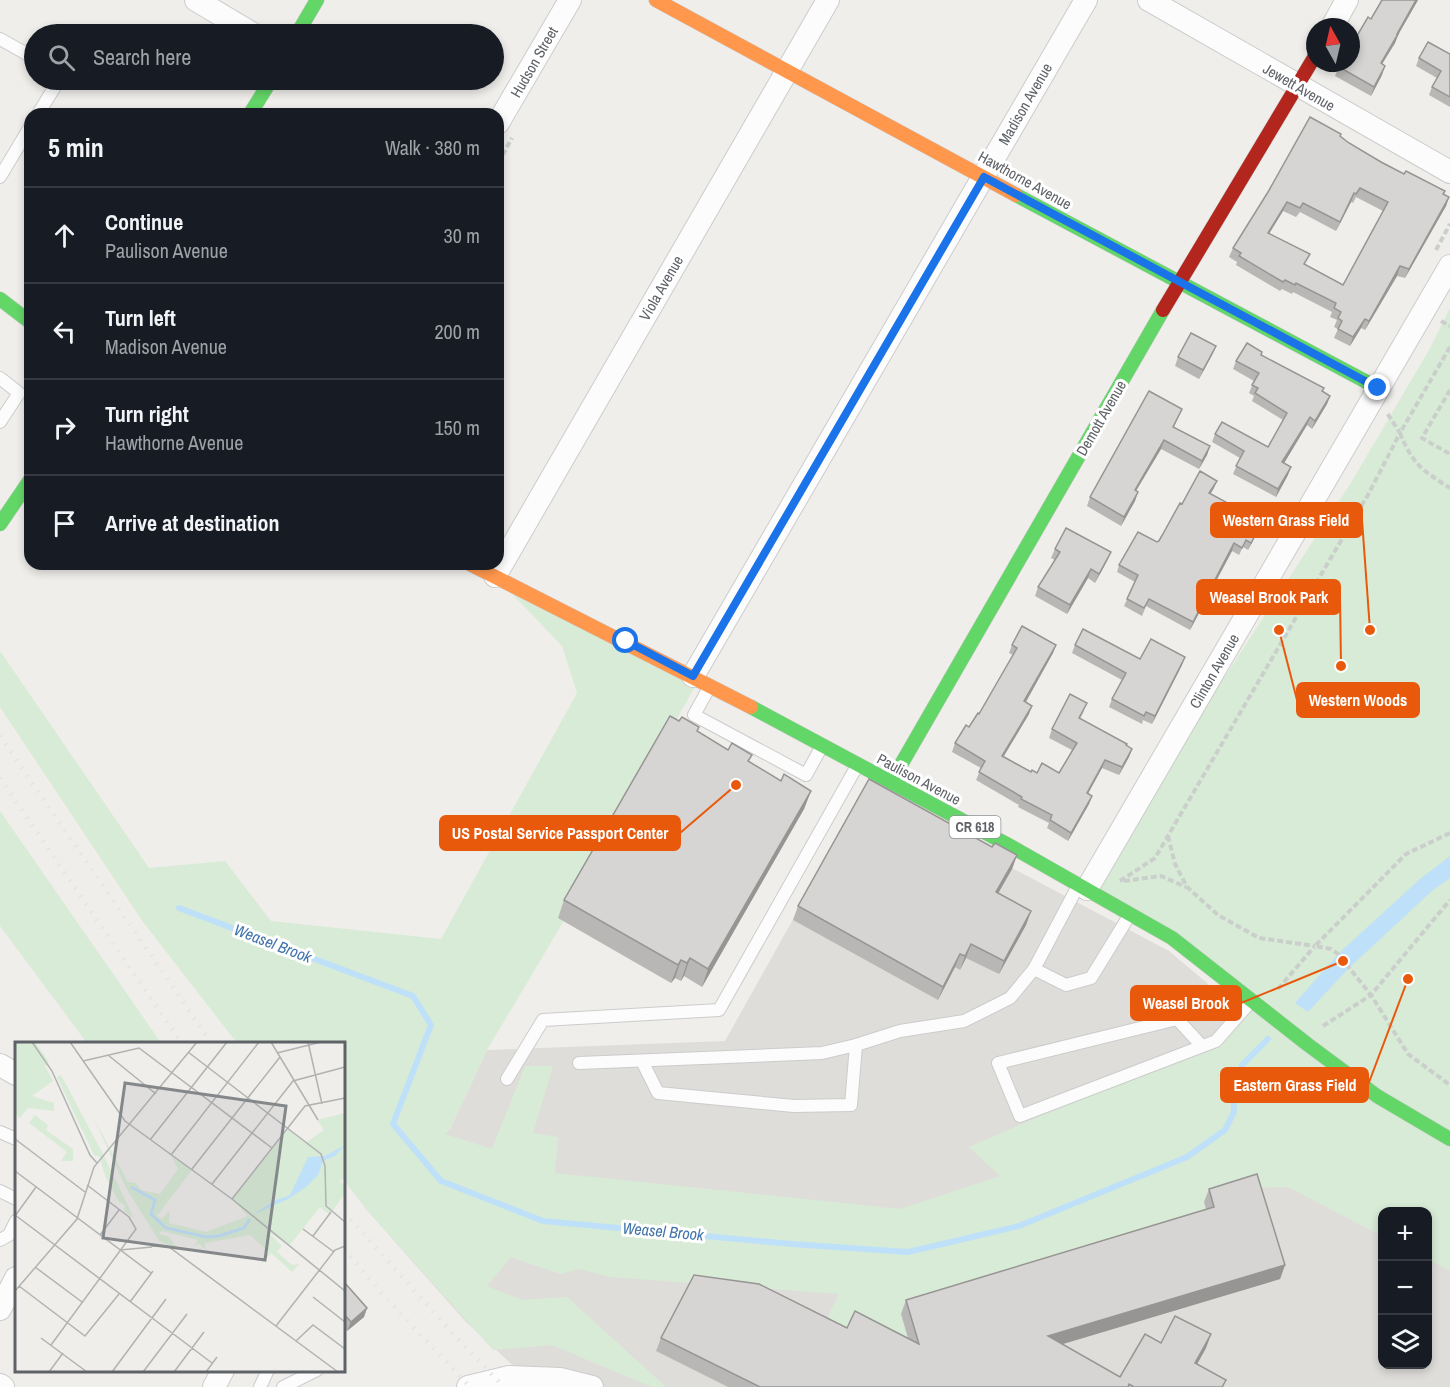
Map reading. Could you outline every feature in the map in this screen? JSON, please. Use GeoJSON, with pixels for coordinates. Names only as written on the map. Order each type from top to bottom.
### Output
{"type":"FeatureCollection","features":[{"type":"Feature","properties":{"kind":"street"},"geometry":{"type":"LineString","coordinates":[[196,0],[236,24]]}},
{"type":"Feature","properties":{"kind":"street"},"geometry":{"type":"LineString","coordinates":[[303,24],[317,0]]}},
{"type":"Feature","properties":{"kind":"street","name":"Hudson Street"},"geometry":{"type":"LineString","coordinates":[[504,113],[570,0]]}},
{"type":"Feature","properties":{"kind":"street","name":"Hawthorne Avenue"},"geometry":{"type":"LineString","coordinates":[[656,0],[1378,388]]}},
{"type":"Feature","properties":{"kind":"street","name":"Viola Avenue"},"geometry":{"type":"LineString","coordinates":[[504,560],[828,0]]}},
{"type":"Feature","properties":{"kind":"street","name":"Madison Avenue"},"geometry":{"type":"LineString","coordinates":[[702,680],[1086,0]]}},
{"type":"Feature","properties":{"kind":"street","name":"Jewett Avenue"},"geometry":{"type":"LineString","coordinates":[[1149,0],[1450,172]]}},
{"type":"Feature","properties":{"kind":"street"},"geometry":{"type":"LineString","coordinates":[[1337,18],[1347,0]]}},
{"type":"Feature","properties":{"kind":"street","name":"Demott Avenue"},"geometry":{"type":"LineString","coordinates":[[891,782],[1179,283],[1306,72]]}},
{"type":"Feature","properties":{"kind":"street"},"geometry":{"type":"LineString","coordinates":[[254,108],[265,90]]}},
{"type":"Feature","properties":{"kind":"street","name":"Clinton Avenue"},"geometry":{"type":"LineString","coordinates":[[1083,887],[1450,266]]}},
{"type":"Feature","properties":{"kind":"street"},"geometry":{"type":"LineString","coordinates":[[0,299],[24,317]]}},
{"type":"Feature","properties":{"kind":"street"},"geometry":{"type":"LineString","coordinates":[[0,524],[12,498],[24,486]]}},
{"type":"Feature","properties":{"kind":"street","name":"Paulison Avenue"},"geometry":{"type":"LineString","coordinates":[[482,570],[702,680],[1083,887],[1172,938],[1306,1044],[1377,1096],[1450,1139]]}},
{"type":"Feature","properties":{"kind":"street","name":"Viola Avenue"},"geometry":{"type":"LineString","coordinates":[[495,576],[498,570]]}},
{"type":"Feature","properties":{"kind":"street"},"geometry":{"type":"LineString","coordinates":[[0,1065],[15,1073]]}},
{"type":"Feature","properties":{"kind":"street"},"geometry":{"type":"LineString","coordinates":[[0,1309],[15,1280]]}},
{"type":"Feature","properties":{"kind":"street"},"geometry":{"type":"LineString","coordinates":[[214,1387],[223,1372]]}},
{"type":"Feature","properties":{"kind":"street"},"geometry":{"type":"LineString","coordinates":[[468,1387],[509,1377],[533,1383],[560,1379],[592,1387]]}},
{"type":"Feature","properties":{"kind":"lane"},"geometry":{"type":"LineString","coordinates":[[0,39],[24,52]]}},
{"type":"Feature","properties":{"kind":"lane"},"geometry":{"type":"LineString","coordinates":[[42,108],[53,90]]}},
{"type":"Feature","properties":{"kind":"lane"},"geometry":{"type":"LineString","coordinates":[[0,177],[24,137]]}},
{"type":"Feature","properties":{"kind":"lane"},"geometry":{"type":"LineString","coordinates":[[0,378],[19,393],[0,422]]}},
{"type":"Feature","properties":{"kind":"lane"},"geometry":{"type":"LineString","coordinates":[[702,680],[694,715],[806,775],[822,745]]}},
{"type":"Feature","properties":{"kind":"lane"},"geometry":{"type":"LineString","coordinates":[[507,1079],[543,1020],[718,1010],[858,765]]}},
{"type":"Feature","properties":{"kind":"lane"},"geometry":{"type":"LineString","coordinates":[[579,1063],[822,1053],[856,1045],[900,1030],[964,1021],[1010,998],[1034,969],[1083,887]]}},
{"type":"Feature","properties":{"kind":"lane"},"geometry":{"type":"LineString","coordinates":[[1034,969],[1066,985],[1091,978],[1130,914]]}},
{"type":"Feature","properties":{"kind":"lane"},"geometry":{"type":"LineString","coordinates":[[1202,1046],[1177,1019],[998,1063],[1020,1116],[1216,1041],[1252,999]]}},
{"type":"Feature","properties":{"kind":"lane"},"geometry":{"type":"LineString","coordinates":[[642,1060],[657,1093],[794,1106],[851,1105],[856,1045]]}},
{"type":"Feature","properties":{"kind":"lane"},"geometry":{"type":"LineString","coordinates":[[0,1132],[15,1139]]}},
{"type":"Feature","properties":{"kind":"lane"},"geometry":{"type":"LineString","coordinates":[[0,1191],[15,1198]]}},
{"type":"Feature","properties":{"kind":"lane"},"geometry":{"type":"LineString","coordinates":[[0,1240],[9,1234],[15,1223]]}},
{"type":"Feature","properties":{"kind":"lane"},"geometry":{"type":"LineString","coordinates":[[260,1387],[268,1372]]}},
{"type":"Feature","properties":{"kind":"lane"},"geometry":{"type":"LineString","coordinates":[[283,1387],[315,1372]]}},
{"type":"Feature","properties":{"kind":"path"},"geometry":{"type":"LineString","coordinates":[[1435,331],[1446,314]]}},
{"type":"Feature","properties":{"kind":"path"},"geometry":{"type":"LineString","coordinates":[[1441,321],[1450,326]]}},
{"type":"Feature","properties":{"kind":"path"},"geometry":{"type":"LineString","coordinates":[[1450,347],[1400,433],[1369,493],[1155,858],[1119,882],[1161,876],[1187,887],[1218,915],[1259,938],[1331,949],[1338,954],[1371,995],[1408,1054],[1450,1085]]}},
{"type":"Feature","properties":{"kind":"path"},"geometry":{"type":"LineString","coordinates":[[1450,390],[1422,438],[1450,454]]}},
{"type":"Feature","properties":{"kind":"path"},"geometry":{"type":"LineString","coordinates":[[1381,423],[1387,413]]}},
{"type":"Feature","properties":{"kind":"path"},"geometry":{"type":"LineString","coordinates":[[1392,420],[1408,454],[1421,469],[1450,488]]}},
{"type":"Feature","properties":{"kind":"path"},"geometry":{"type":"LineString","coordinates":[[1276,991],[1315,946],[1406,854],[1450,833]]}},
{"type":"Feature","properties":{"kind":"path"},"geometry":{"type":"LineString","coordinates":[[1168,836],[1175,864],[1187,887]]}},
{"type":"Feature","properties":{"kind":"path"},"geometry":{"type":"LineString","coordinates":[[1120,872],[1114,883],[1124,888]]}},
{"type":"Feature","properties":{"kind":"path"},"geometry":{"type":"LineString","coordinates":[[1322,1026],[1371,995],[1450,900]]}},
{"type":"Feature","properties":{"kind":"shaded area"},"geometry":{"type":"Polygon","coordinates":[[[867,787],[1012,868],[1169,951],[1246,1016],[1225,1035],[1450,1188],[1450,1387],[536,1387],[466,1322],[365,1208],[450,1129],[487,1050],[725,1041],[867,787]]]}},
{"type":"Feature","properties":{"kind":"green space"},"geometry":{"type":"Polygon","coordinates":[[[1450,308],[1450,1271],[1432,1261],[1432,1207],[1378,1207],[1378,1234],[1288,1187],[1252,1188],[1209,1220],[914,1357],[832,1359],[812,1350],[839,1294],[610,1277],[580,1269],[560,1274],[511,1257],[487,1286],[522,1300],[567,1297],[666,1387],[652,1387],[552,1345],[493,1350],[365,1208],[345,1181],[345,1042],[236,1042],[143,922],[0,707],[0,651],[149,868],[225,861],[271,921],[441,939],[577,693],[562,646],[495,576],[699,679],[587,882],[487,1050],[450,1129],[445,1134],[492,1149],[525,1066],[553,1066],[533,1133],[558,1137],[555,1173],[900,1209],[1000,1176],[969,1147],[1225,1036],[1257,1003],[1087,889],[1352,481],[1429,350],[1450,308]]]}},
{"type":"Feature","properties":{"kind":"green space"},"geometry":{"type":"Polygon","coordinates":[[[0,811],[160,1042],[86,1042],[0,926],[0,811]]]}},
{"type":"Feature","properties":{"kind":"water"},"geometry":{"type":"Polygon","coordinates":[[[1450,856],[1450,878],[1433,890],[1349,968],[1308,1012],[1295,1003],[1338,954],[1420,879],[1450,856]]]}},
{"type":"Feature","properties":{"kind":"building"},"geometry":{"type":"Polygon","coordinates":[[[1382,0],[1416,0],[1381,63],[1385,66],[1374,87],[1348,72],[1360,72],[1360,31],[1368,17],[1371,19],[1382,0]]]}},
{"type":"Feature","properties":{"kind":"building"},"geometry":{"type":"Polygon","coordinates":[[[1428,42],[1450,54],[1450,97],[1432,87],[1441,71],[1419,58],[1428,42]]]}},
{"type":"Feature","properties":{"kind":"building"},"geometry":{"type":"Polygon","coordinates":[[[1310,117],[1341,134],[1340,136],[1349,143],[1381,162],[1404,174],[1406,171],[1445,191],[1443,194],[1449,197],[1409,269],[1400,266],[1369,321],[1365,319],[1353,337],[1338,329],[1342,321],[1338,318],[1341,312],[1334,308],[1336,303],[1296,283],[1295,285],[1285,280],[1283,282],[1239,256],[1241,253],[1233,248],[1310,117]],[[1360,188],[1356,194],[1354,193],[1340,222],[1303,203],[1300,208],[1287,202],[1268,233],[1310,254],[1304,264],[1343,285],[1388,202],[1360,188]]]}},
{"type":"Feature","properties":{"kind":"building"},"geometry":{"type":"Polygon","coordinates":[[[1191,333],[1216,346],[1203,370],[1178,357],[1191,333]]]}},
{"type":"Feature","properties":{"kind":"building"},"geometry":{"type":"Polygon","coordinates":[[[1247,343],[1262,352],[1261,355],[1324,388],[1322,391],[1330,396],[1315,421],[1310,417],[1282,462],[1291,467],[1278,489],[1236,466],[1244,451],[1215,434],[1222,422],[1268,447],[1287,413],[1255,393],[1258,388],[1252,385],[1259,373],[1236,361],[1247,343]]]}},
{"type":"Feature","properties":{"kind":"building"},"geometry":{"type":"Polygon","coordinates":[[[1149,391],[1182,409],[1173,427],[1210,446],[1202,461],[1164,440],[1135,490],[1138,492],[1124,517],[1090,497],[1149,391]]]}},
{"type":"Feature","properties":{"kind":"building"},"geometry":{"type":"Polygon","coordinates":[[[1200,471],[1217,481],[1209,493],[1257,519],[1253,526],[1259,528],[1251,543],[1246,540],[1242,548],[1234,543],[1193,622],[1149,599],[1144,608],[1127,599],[1138,575],[1119,565],[1138,532],[1159,541],[1200,471]]]}},
{"type":"Feature","properties":{"kind":"building"},"geometry":{"type":"Polygon","coordinates":[[[1066,528],[1111,552],[1099,574],[1091,569],[1070,605],[1038,587],[1060,552],[1055,549],[1066,528]]]}},
{"type":"Feature","properties":{"kind":"building"},"geometry":{"type":"Polygon","coordinates":[[[1022,626],[1056,645],[1024,701],[1032,706],[1002,756],[1031,772],[1032,770],[1037,773],[1042,763],[1059,773],[1077,743],[1052,729],[1070,694],[1087,703],[1079,718],[1132,749],[1122,767],[1105,760],[1087,793],[1092,796],[1071,833],[1050,820],[1052,815],[1021,799],[1022,797],[979,772],[985,761],[955,743],[966,725],[969,727],[979,714],[1017,648],[1012,645],[1022,626]]]}},
{"type":"Feature","properties":{"kind":"building"},"geometry":{"type":"Polygon","coordinates":[[[1083,629],[1140,659],[1151,639],[1185,657],[1155,716],[1146,712],[1144,716],[1112,699],[1126,673],[1075,645],[1083,629]]]}},
{"type":"Feature","properties":{"kind":"building"},"geometry":{"type":"Polygon","coordinates":[[[670,716],[679,721],[682,717],[699,727],[697,731],[728,750],[732,743],[752,755],[748,761],[781,781],[784,774],[811,791],[708,969],[690,958],[687,963],[681,960],[678,965],[564,900],[670,716]]]}},
{"type":"Feature","properties":{"kind":"building"},"geometry":{"type":"Polygon","coordinates":[[[869,779],[992,847],[995,843],[1017,855],[996,892],[1031,911],[1004,961],[971,944],[965,956],[960,954],[943,987],[798,906],[869,779]]]}},
{"type":"Feature","properties":{"kind":"building"},"geometry":{"type":"Polygon","coordinates":[[[1257,1174],[1285,1265],[1048,1336],[1120,1377],[1145,1334],[1161,1343],[1175,1316],[1211,1334],[1195,1363],[1226,1380],[1222,1387],[1134,1387],[1129,1384],[1128,1387],[760,1387],[661,1338],[694,1275],[759,1284],[847,1328],[855,1311],[919,1344],[906,1300],[1214,1207],[1209,1189],[1257,1174]]]}},
{"type":"Feature","properties":{"kind":"building"},"geometry":{"type":"Polygon","coordinates":[[[345,1283],[367,1308],[351,1322],[345,1315],[345,1283]]]}},
{"type":"Feature","properties":{"kind":"waterway","name":"Weasel Brook"},"geometry":{"type":"LineString","coordinates":[[179,908],[413,996],[431,1025],[393,1124],[441,1181],[543,1221],[792,1244],[908,1252],[1019,1226],[1187,1157],[1225,1130],[1234,1112],[1233,1088],[1242,1065],[1268,1039]]}},
{"type":"Feature","properties":{"kind":"railway"},"geometry":{"type":"LineString","coordinates":[[0,736],[211,1042]]}},
{"type":"Feature","properties":{"kind":"railway"},"geometry":{"type":"LineString","coordinates":[[0,778],[181,1042]]}},
{"type":"Feature","properties":{"kind":"railway"},"geometry":{"type":"LineString","coordinates":[[345,1213],[453,1334],[504,1387]]}},
{"type":"Feature","properties":{"kind":"railway"},"geometry":{"type":"LineString","coordinates":[[345,1250],[384,1296],[470,1387]]}},
{"type":"Feature","properties":{"kind":"traffic: fast"},"geometry":{"type":"LineString","coordinates":[[303,24],[317,0]]}},
{"type":"Feature","properties":{"kind":"traffic: fast"},"geometry":{"type":"LineString","coordinates":[[254,108],[265,90]]}},
{"type":"Feature","properties":{"kind":"traffic: fast"},"geometry":{"type":"LineString","coordinates":[[1016,195],[1378,388]]}},
{"type":"Feature","properties":{"kind":"traffic: fast"},"geometry":{"type":"LineString","coordinates":[[0,299],[24,317]]}},
{"type":"Feature","properties":{"kind":"traffic: fast"},"geometry":{"type":"LineString","coordinates":[[891,782],[1163,310]]}},
{"type":"Feature","properties":{"kind":"traffic: fast"},"geometry":{"type":"LineString","coordinates":[[0,524],[24,489]]}},
{"type":"Feature","properties":{"kind":"traffic: fast"},"geometry":{"type":"LineString","coordinates":[[751,707],[1012,847],[1172,938],[1377,1096],[1450,1139]]}},
{"type":"Feature","properties":{"kind":"traffic: slow"},"geometry":{"type":"LineString","coordinates":[[656,0],[1016,195]]}},
{"type":"Feature","properties":{"kind":"traffic: slow"},"geometry":{"type":"LineString","coordinates":[[482,570],[751,707]]}},
{"type":"Feature","properties":{"kind":"traffic: jam"},"geometry":{"type":"LineString","coordinates":[[1163,310],[1306,71]]}},
{"type":"Feature","properties":{"kind":"place","name":"Western Woods"},"geometry":{"type":"Point","coordinates":[1279,630]}},
{"type":"Feature","properties":{"kind":"place","name":"Western Grass Field"},"geometry":{"type":"Point","coordinates":[1370,630]}},
{"type":"Feature","properties":{"kind":"place","name":"Weasel Brook Park"},"geometry":{"type":"Point","coordinates":[1341,666]}},
{"type":"Feature","properties":{"kind":"place","name":"US Postal Service Passport Center"},"geometry":{"type":"Point","coordinates":[736,785]}},
{"type":"Feature","properties":{"kind":"place","name":"Weasel Brook"},"geometry":{"type":"Point","coordinates":[1343,961]}},
{"type":"Feature","properties":{"kind":"place","name":"Eastern Grass Field"},"geometry":{"type":"Point","coordinates":[1408,979]}},
{"type":"Feature","properties":{"kind":"route"},"geometry":{"type":"LineString","coordinates":[[626,641],[693,676],[984,177],[1378,388]]}}]}
